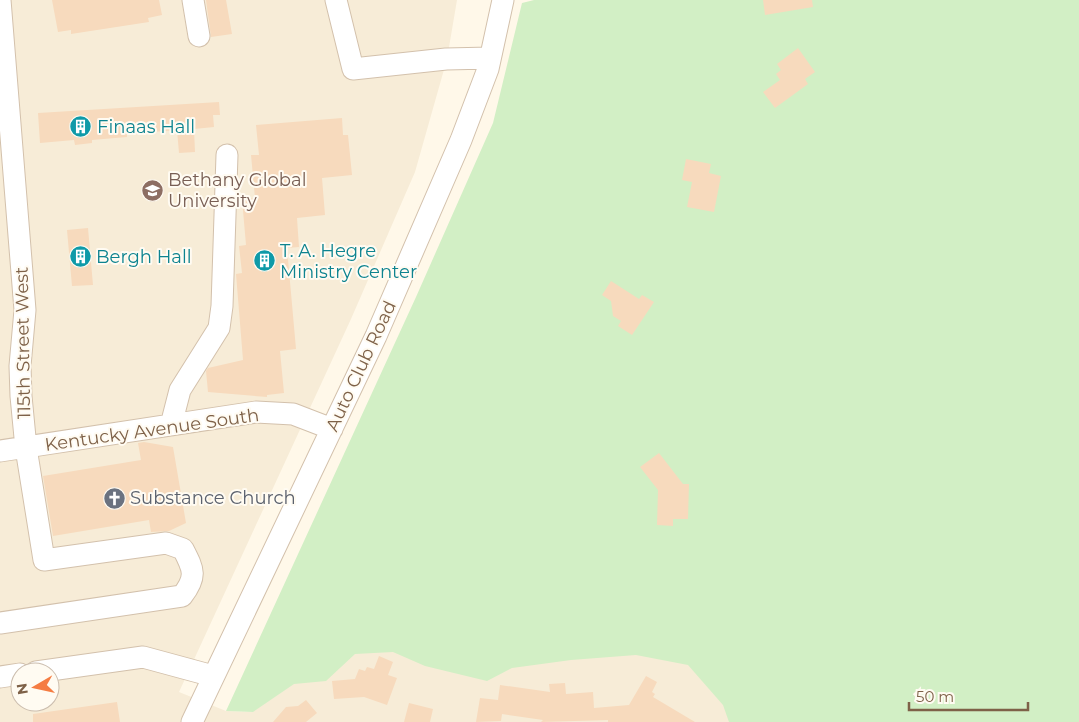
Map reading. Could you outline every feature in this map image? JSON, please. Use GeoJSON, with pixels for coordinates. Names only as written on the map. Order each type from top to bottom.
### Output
{"type":"FeatureCollection","features":[{"type":"Feature","properties":{"kind":"street","name":"115th Street West"},"geometry":{"type":"LineString","coordinates":[[0,0],[3,89],[25,310],[20,366],[26,448],[44,560],[166,543],[183,549],[192,567],[192,584],[182,596],[0,623]]}},
{"type":"Feature","properties":{"kind":"street"},"geometry":{"type":"LineString","coordinates":[[193,0],[199,36]]}},
{"type":"Feature","properties":{"kind":"street"},"geometry":{"type":"LineString","coordinates":[[336,0],[353,68],[446,59],[490,58]]}},
{"type":"Feature","properties":{"kind":"street","name":"Auto Club Road"},"geometry":{"type":"LineString","coordinates":[[192,722],[376,336],[461,140],[490,58],[503,0]]}},
{"type":"Feature","properties":{"kind":"street"},"geometry":{"type":"LineString","coordinates":[[171,425],[180,390],[218,328],[222,306],[227,155]]}},
{"type":"Feature","properties":{"kind":"street","name":"Kentucky Avenue South"},"geometry":{"type":"LineString","coordinates":[[0,451],[256,412],[293,414],[332,429]]}},
{"type":"Feature","properties":{"kind":"street"},"geometry":{"type":"LineString","coordinates":[[60,669],[143,657],[213,676]]}},
{"type":"Feature","properties":{"kind":"shaded area"},"geometry":{"type":"Polygon","coordinates":[[[0,0],[457,0],[447,59],[415,172],[351,319],[179,692],[226,711],[252,712],[387,620],[672,621],[790,722],[0,722],[0,0]]]}},
{"type":"Feature","properties":{"kind":"green space"},"geometry":{"type":"Polygon","coordinates":[[[534,0],[1079,0],[1079,722],[729,722],[723,705],[688,665],[636,655],[571,660],[512,668],[487,681],[425,666],[393,652],[355,654],[326,681],[294,684],[253,712],[226,711],[416,297],[493,123],[522,3],[534,0]]]}},
{"type":"Feature","properties":{"kind":"building"},"geometry":{"type":"Polygon","coordinates":[[[52,0],[159,0],[162,15],[148,18],[149,22],[71,34],[71,30],[58,32],[52,0]]]}},
{"type":"Feature","properties":{"kind":"building"},"geometry":{"type":"Polygon","coordinates":[[[206,0],[226,0],[232,34],[211,37],[206,0]]]}},
{"type":"Feature","properties":{"kind":"building"},"geometry":{"type":"Polygon","coordinates":[[[763,0],[812,0],[813,7],[765,15],[763,0]]]}},
{"type":"Feature","properties":{"kind":"building"},"geometry":{"type":"Polygon","coordinates":[[[798,48],[815,72],[805,79],[808,84],[775,108],[763,92],[780,80],[776,74],[781,70],[777,64],[798,48]]]}},
{"type":"Feature","properties":{"kind":"building"},"geometry":{"type":"Polygon","coordinates":[[[219,102],[220,115],[213,115],[214,127],[194,129],[195,152],[179,153],[177,130],[153,132],[153,122],[126,124],[127,137],[92,140],[92,143],[75,145],[74,140],[40,143],[38,113],[219,102]]]}},
{"type":"Feature","properties":{"kind":"building","name":"T. A. Hegre Ministry Center"},"geometry":{"type":"Polygon","coordinates":[[[342,118],[343,135],[348,135],[352,175],[322,178],[325,215],[297,218],[299,247],[287,248],[296,349],[280,351],[284,393],[267,395],[267,397],[208,392],[206,371],[208,368],[243,360],[236,274],[242,273],[239,246],[246,245],[242,199],[255,198],[251,155],[259,155],[256,125],[342,118]]]}},
{"type":"Feature","properties":{"kind":"building"},"geometry":{"type":"Polygon","coordinates":[[[686,159],[711,164],[709,173],[721,176],[714,212],[687,207],[692,182],[682,180],[686,159]]]}},
{"type":"Feature","properties":{"kind":"building","name":"Bergh Hall"},"geometry":{"type":"Polygon","coordinates":[[[88,228],[93,285],[72,286],[67,230],[88,228]]]}},
{"type":"Feature","properties":{"kind":"building"},"geometry":{"type":"Polygon","coordinates":[[[611,281],[639,299],[642,295],[654,302],[632,335],[618,326],[621,321],[613,316],[611,301],[602,295],[611,281]]]}},
{"type":"Feature","properties":{"kind":"building","name":"Substance Church"},"geometry":{"type":"Polygon","coordinates":[[[144,442],[173,447],[186,523],[169,531],[151,532],[149,520],[53,536],[43,476],[141,460],[138,443],[144,442]]]}},
{"type":"Feature","properties":{"kind":"building"},"geometry":{"type":"Polygon","coordinates":[[[659,453],[683,484],[689,484],[688,519],[673,519],[673,526],[657,525],[658,490],[640,467],[659,453]]]}},
{"type":"Feature","properties":{"kind":"building"},"geometry":{"type":"Polygon","coordinates":[[[379,656],[393,662],[388,675],[397,678],[387,705],[364,697],[334,699],[332,681],[355,679],[359,669],[365,671],[367,667],[374,669],[379,656]]]}},
{"type":"Feature","properties":{"kind":"building"},"geometry":{"type":"Polygon","coordinates":[[[646,676],[657,682],[652,692],[655,694],[653,697],[695,722],[608,722],[608,720],[541,722],[543,720],[502,714],[501,721],[476,722],[480,698],[498,700],[500,685],[550,692],[549,684],[565,683],[566,694],[593,692],[594,708],[629,705],[646,676]]]}},
{"type":"Feature","properties":{"kind":"building"},"geometry":{"type":"Polygon","coordinates":[[[306,700],[317,713],[306,722],[273,722],[286,707],[298,706],[306,700]]]}},
{"type":"Feature","properties":{"kind":"building"},"geometry":{"type":"Polygon","coordinates":[[[117,702],[120,722],[33,722],[33,714],[60,712],[60,710],[117,702]]]}},
{"type":"Feature","properties":{"kind":"building"},"geometry":{"type":"Polygon","coordinates":[[[409,703],[433,709],[430,722],[404,722],[409,703]]]}},
{"type":"Feature","properties":{"kind":"place","name":"Finaas Hall"},"geometry":{"type":"Point","coordinates":[81,127]}},
{"type":"Feature","properties":{"kind":"place","name":"Bethany Global University"},"geometry":{"type":"Point","coordinates":[152,190]}},
{"type":"Feature","properties":{"kind":"place","name":"Bergh Hall"},"geometry":{"type":"Point","coordinates":[80,257]}},
{"type":"Feature","properties":{"kind":"place","name":"T. A. Hegre Ministry Center"},"geometry":{"type":"Point","coordinates":[264,261]}},
{"type":"Feature","properties":{"kind":"place","name":"Substance Church"},"geometry":{"type":"Point","coordinates":[114,498]}}]}
